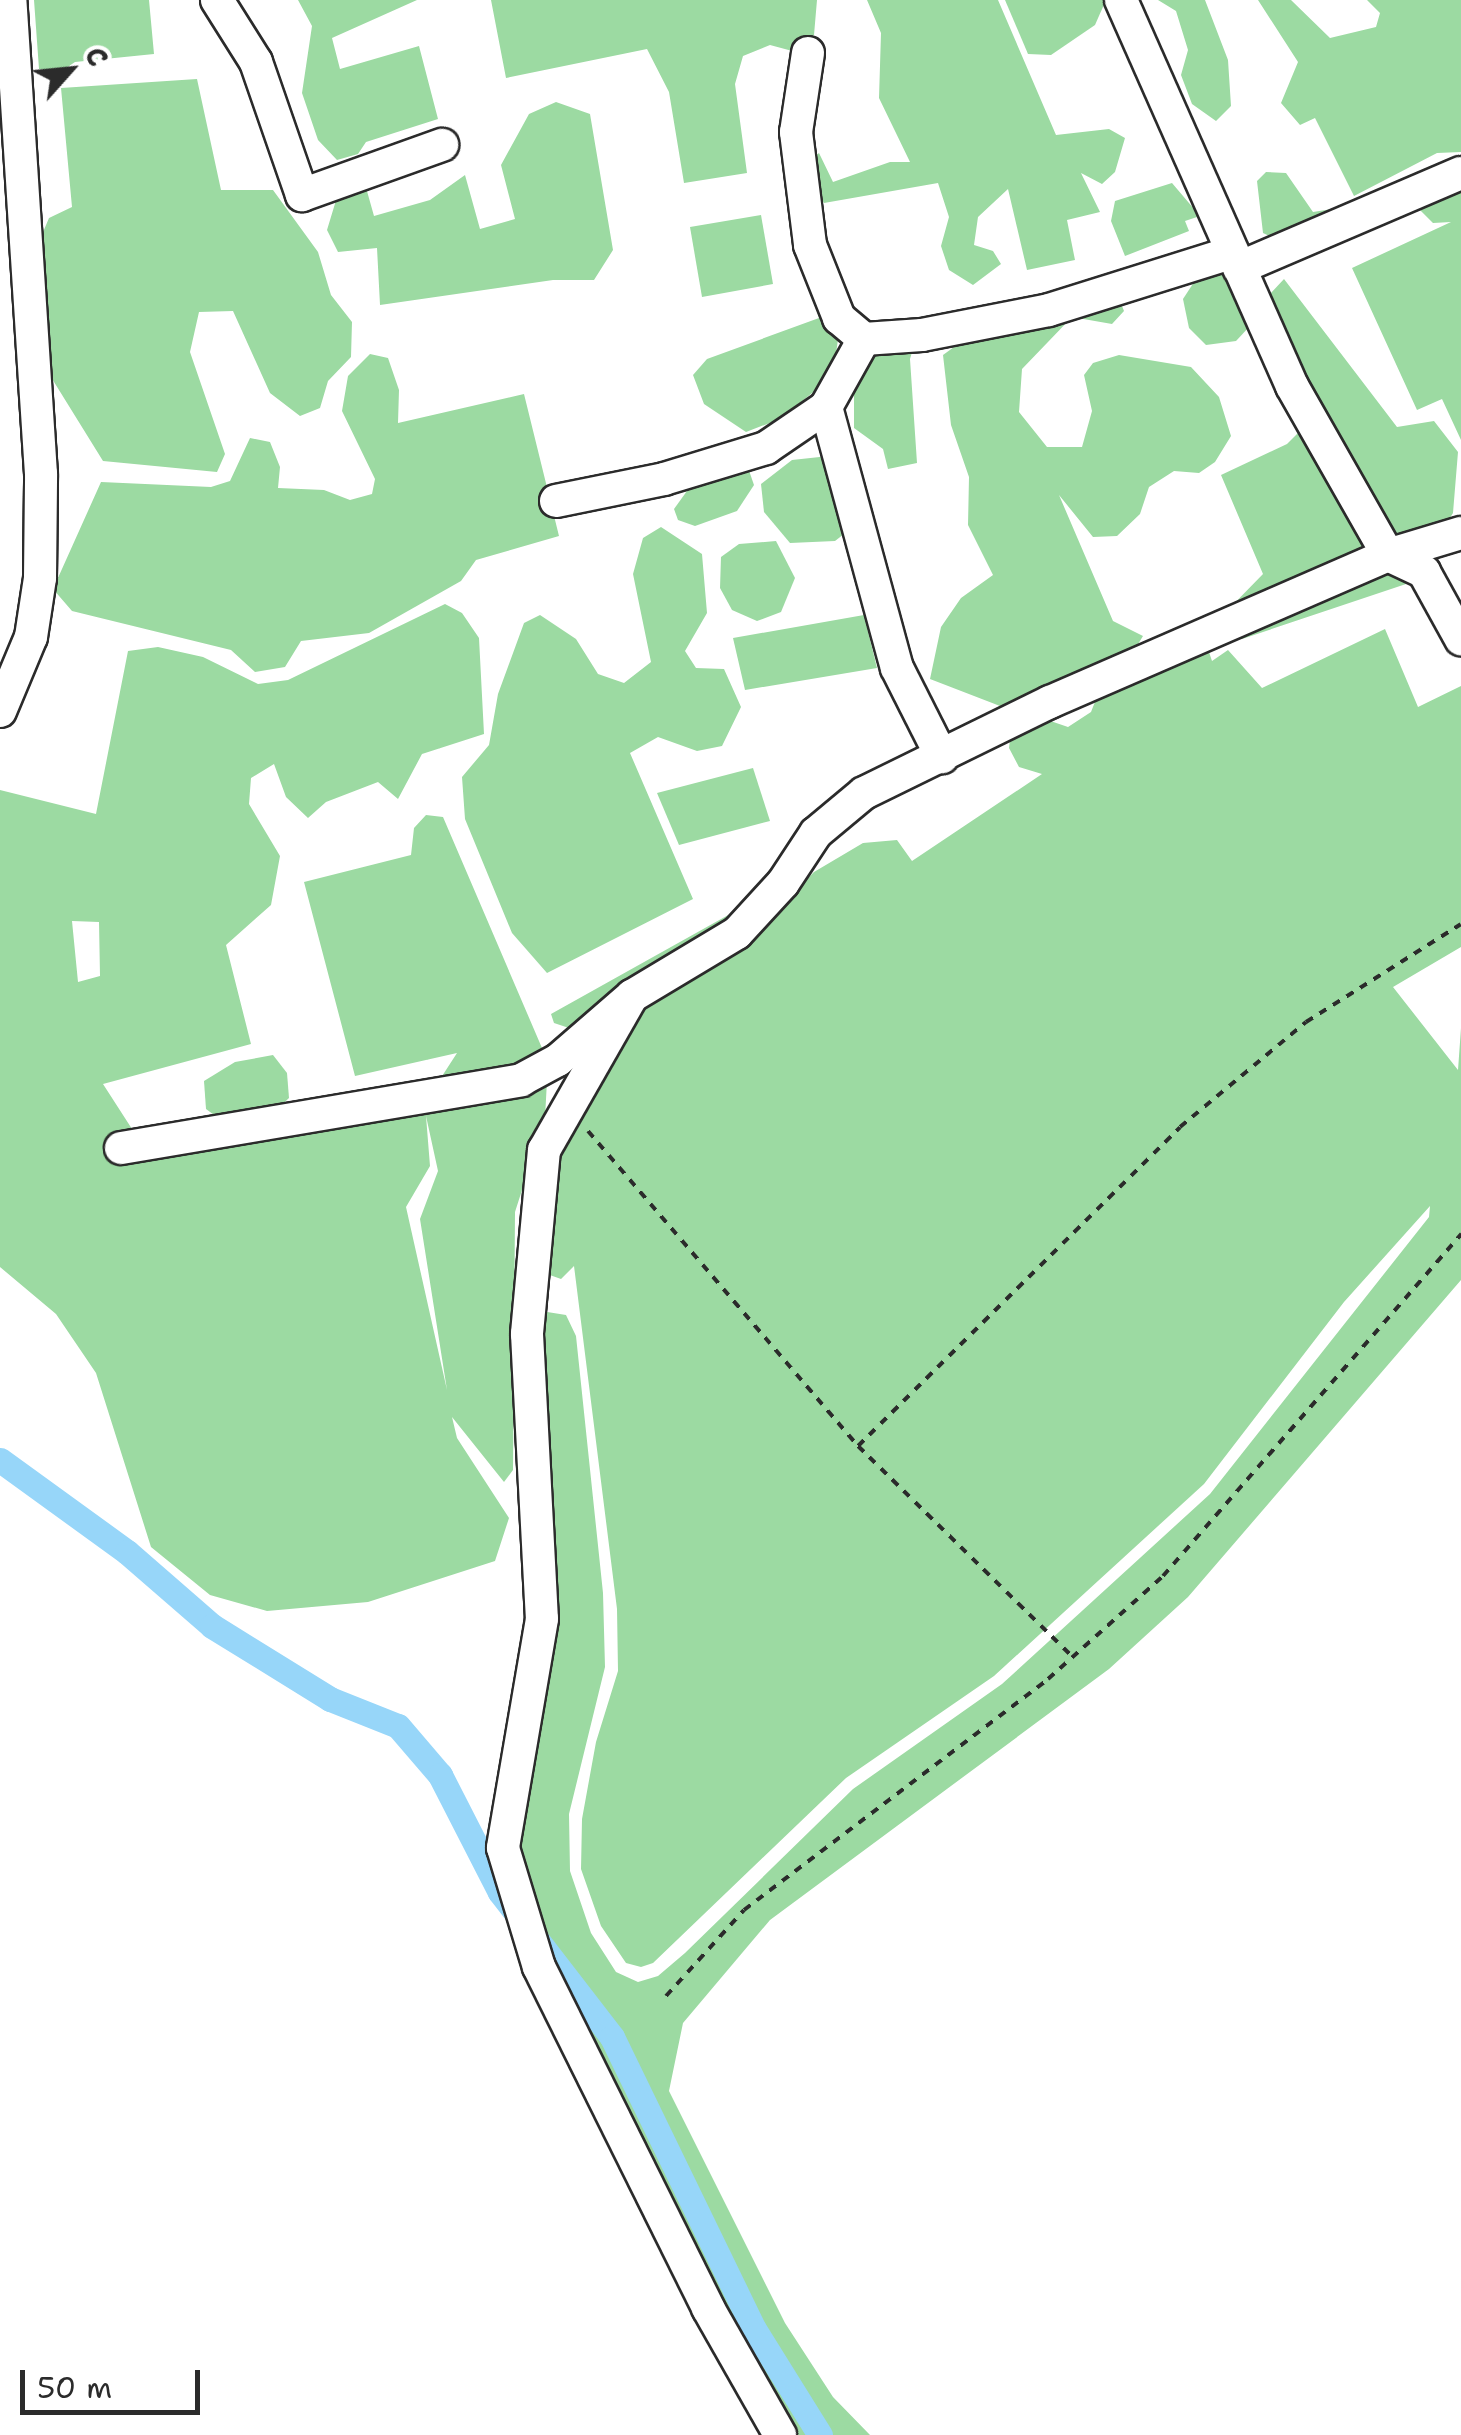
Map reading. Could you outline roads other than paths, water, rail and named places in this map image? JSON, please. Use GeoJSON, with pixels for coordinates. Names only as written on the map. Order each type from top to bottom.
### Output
{"type":"FeatureCollection","features":[{"type":"Feature","properties":{"kind":"street"},"geometry":{"type":"LineString","coordinates":[[0,711],[31,637],[40,578],[40,474],[10,0]]}},
{"type":"Feature","properties":{"kind":"street"},"geometry":{"type":"LineString","coordinates":[[217,0],[256,62],[302,195],[442,145]]}},
{"type":"Feature","properties":{"kind":"street"},"geometry":{"type":"LineString","coordinates":[[1129,3],[1235,261],[1292,386],[1388,555],[1424,572],[1461,639]]}},
{"type":"Feature","properties":{"kind":"street"},"geometry":{"type":"LineString","coordinates":[[808,53],[796,132],[810,246],[839,318],[864,338],[922,335],[1048,310],[1235,261],[1461,173]]}},
{"type":"Feature","properties":{"kind":"street"},"geometry":{"type":"LineString","coordinates":[[556,500],[664,479],[766,448],[826,407],[864,338]]}},
{"type":"Feature","properties":{"kind":"street"},"geometry":{"type":"LineString","coordinates":[[826,407],[897,668],[942,757]]}},
{"type":"Feature","properties":{"kind":"street"},"geometry":{"type":"LineString","coordinates":[[121,1148],[521,1080],[558,1060],[632,996],[758,915],[838,809],[1050,702],[1388,555],[1461,533]]}},
{"type":"Feature","properties":{"kind":"street"},"geometry":{"type":"LineString","coordinates":[[632,996],[544,1150],[527,1334],[542,1620],[503,1848],[539,1967],[708,2308],[780,2435]]}},
{"type":"Feature","properties":{"kind":"waterway"},"geometry":{"type":"LineString","coordinates":[[0,1460],[127,1552],[212,1626],[330,1699],[398,1726],[440,1775],[500,1892],[612,2037],[754,2329],[820,2435]]}}]}
